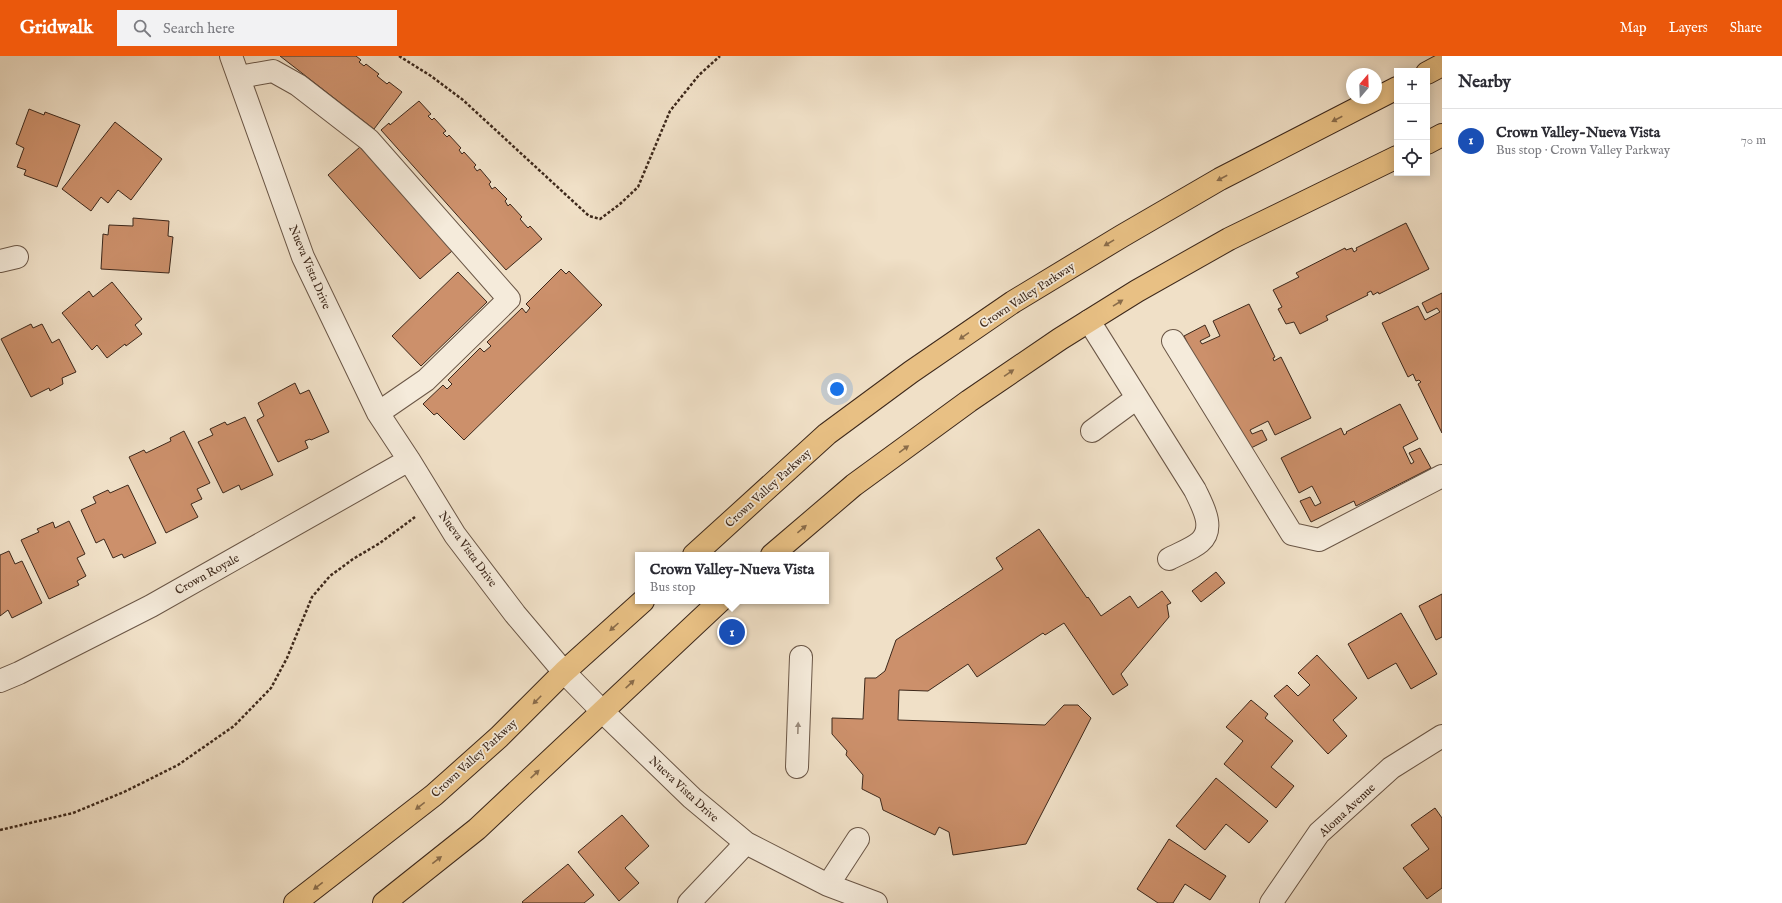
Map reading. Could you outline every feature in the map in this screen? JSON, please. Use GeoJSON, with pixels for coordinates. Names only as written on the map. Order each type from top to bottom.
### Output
{"type":"FeatureCollection","features":[{"type":"Feature","properties":{"kind":"main road"},"geometry":{"type":"LineString","coordinates":[[1430,71],[1442,65]]}},
{"type":"Feature","properties":{"kind":"main road","name":"Crown Valley Parkway"},"geometry":{"type":"LineString","coordinates":[[697,552],[827,434],[905,377],[1013,302],[1220,179],[1394,90]]}},
{"type":"Feature","properties":{"kind":"main road"},"geometry":{"type":"LineString","coordinates":[[1430,141],[1442,135]]}},
{"type":"Feature","properties":{"kind":"main road"},"geometry":{"type":"LineString","coordinates":[[776,552],[860,480],[969,401],[1089,321],[1137,291],[1229,239],[1394,158]]}},
{"type":"Feature","properties":{"kind":"main road","name":"Crown Valley Parkway"},"geometry":{"type":"LineString","coordinates":[[296,903],[434,795],[499,736],[564,672],[640,604]]}},
{"type":"Feature","properties":{"kind":"main road"},"geometry":{"type":"LineString","coordinates":[[384,903],[477,829],[717,604]]}},
{"type":"Feature","properties":{"kind":"street","name":"Nueva Vista Drive"},"geometry":{"type":"LineString","coordinates":[[231,56],[303,257],[378,413],[464,547],[515,614],[564,672],[602,711],[692,798],[746,843],[828,885],[876,903]]}},
{"type":"Feature","properties":{"kind":"street"},"geometry":{"type":"LineString","coordinates":[[239,77],[273,71],[298,85],[369,140],[509,299],[426,380],[378,413]]}},
{"type":"Feature","properties":{"kind":"street"},"geometry":{"type":"LineString","coordinates":[[1089,321],[1195,490],[1205,513],[1207,527],[1206,534],[1203,539],[1199,543],[1169,559]]}},
{"type":"Feature","properties":{"kind":"street"},"geometry":{"type":"LineString","coordinates":[[1173,341],[1292,534],[1319,540],[1442,476]]}},
{"type":"Feature","properties":{"kind":"street"},"geometry":{"type":"LineString","coordinates":[[1092,431],[1137,398]]}},
{"type":"Feature","properties":{"kind":"street","name":"Crown Royale"},"geometry":{"type":"LineString","coordinates":[[0,681],[19,673],[151,606],[409,460]]}},
{"type":"Feature","properties":{"kind":"street"},"geometry":{"type":"LineString","coordinates":[[797,767],[801,657]]}},
{"type":"Feature","properties":{"kind":"street","name":"Aloma Avenue"},"geometry":{"type":"LineString","coordinates":[[1271,903],[1320,833],[1391,768],[1442,736]]}},
{"type":"Feature","properties":{"kind":"street"},"geometry":{"type":"LineString","coordinates":[[828,885],[858,839]]}},
{"type":"Feature","properties":{"kind":"street"},"geometry":{"type":"LineString","coordinates":[[689,903],[746,843]]}},
{"type":"Feature","properties":{"kind":"path"},"geometry":{"type":"LineString","coordinates":[[399,56],[431,76],[463,100],[589,216],[600,220],[638,187],[670,111],[699,75],[720,56]]}},
{"type":"Feature","properties":{"kind":"path"},"geometry":{"type":"LineString","coordinates":[[0,830],[73,813],[124,792],[178,765],[234,726],[271,688],[287,658],[312,597],[330,576],[436,504]]}},
{"type":"Feature","properties":{"kind":"building"},"geometry":{"type":"Polygon","coordinates":[[[280,56],[356,56],[361,60],[359,62],[364,66],[366,64],[379,74],[377,76],[387,84],[389,82],[402,92],[374,129],[280,56]]]}},
{"type":"Feature","properties":{"kind":"building"},"geometry":{"type":"Polygon","coordinates":[[[419,101],[431,114],[428,116],[432,120],[434,118],[446,131],[443,133],[447,137],[449,135],[461,148],[459,150],[462,154],[464,152],[476,165],[474,167],[477,171],[480,169],[491,182],[489,184],[492,189],[495,187],[507,199],[505,201],[508,206],[510,204],[522,217],[520,219],[528,228],[530,226],[542,239],[506,270],[381,130],[389,123],[390,125],[419,101]]]}},
{"type":"Feature","properties":{"kind":"building"},"geometry":{"type":"Polygon","coordinates":[[[29,109],[44,115],[45,112],[80,125],[57,187],[24,175],[26,170],[17,167],[24,148],[16,144],[29,109]]]}},
{"type":"Feature","properties":{"kind":"building"},"geometry":{"type":"Polygon","coordinates":[[[115,122],[162,159],[131,200],[118,190],[108,203],[101,197],[91,211],[62,189],[115,122]]]}},
{"type":"Feature","properties":{"kind":"building"},"geometry":{"type":"Polygon","coordinates":[[[360,147],[452,251],[420,279],[328,175],[360,147]]]}},
{"type":"Feature","properties":{"kind":"building"},"geometry":{"type":"Polygon","coordinates":[[[133,218],[169,221],[168,236],[173,237],[169,273],[101,269],[103,234],[108,235],[109,225],[133,226],[133,218]]]}},
{"type":"Feature","properties":{"kind":"building"},"geometry":{"type":"Polygon","coordinates":[[[1406,223],[1429,269],[1379,294],[1378,292],[1373,295],[1371,291],[1367,293],[1368,295],[1326,316],[1328,320],[1300,334],[1294,322],[1286,324],[1278,309],[1282,307],[1273,290],[1299,277],[1296,273],[1345,248],[1346,250],[1352,248],[1354,252],[1357,250],[1356,248],[1406,223]]]}},
{"type":"Feature","properties":{"kind":"building"},"geometry":{"type":"Polygon","coordinates":[[[561,269],[566,274],[569,271],[602,305],[464,440],[437,413],[434,415],[423,404],[443,385],[447,389],[452,384],[448,380],[480,348],[484,352],[491,346],[487,342],[522,308],[526,313],[530,308],[526,304],[561,269]]]}},
{"type":"Feature","properties":{"kind":"building"},"geometry":{"type":"Polygon","coordinates":[[[458,272],[487,302],[421,366],[392,336],[458,272]]]}},
{"type":"Feature","properties":{"kind":"building"},"geometry":{"type":"Polygon","coordinates":[[[112,282],[142,319],[135,325],[142,334],[126,346],[125,344],[107,358],[97,345],[92,350],[62,313],[89,291],[93,297],[112,282]]]}},
{"type":"Feature","properties":{"kind":"building"},"geometry":{"type":"Polygon","coordinates":[[[1442,293],[1442,433],[1418,384],[1421,382],[1419,380],[1416,381],[1413,374],[1408,377],[1382,323],[1418,306],[1425,320],[1440,312],[1437,308],[1427,313],[1422,303],[1442,293]]]}},
{"type":"Feature","properties":{"kind":"building"},"geometry":{"type":"Polygon","coordinates":[[[1249,304],[1275,357],[1273,358],[1274,361],[1281,357],[1311,418],[1275,435],[1268,421],[1250,430],[1252,434],[1262,430],[1267,440],[1245,451],[1220,410],[1184,336],[1205,325],[1210,336],[1200,341],[1202,344],[1220,336],[1213,321],[1249,304]]]}},
{"type":"Feature","properties":{"kind":"building"},"geometry":{"type":"Polygon","coordinates":[[[31,324],[33,328],[42,324],[52,343],[59,339],[76,372],[62,378],[63,384],[50,391],[49,388],[31,397],[1,339],[31,324]]]}},
{"type":"Feature","properties":{"kind":"building"},"geometry":{"type":"Polygon","coordinates":[[[295,383],[300,394],[309,390],[329,432],[305,441],[308,448],[278,462],[257,420],[264,416],[258,403],[295,383]]]}},
{"type":"Feature","properties":{"kind":"building"},"geometry":{"type":"Polygon","coordinates":[[[1400,404],[1418,439],[1403,447],[1411,464],[1414,462],[1409,453],[1420,448],[1431,468],[1356,506],[1354,501],[1311,522],[1300,501],[1310,497],[1315,506],[1321,503],[1312,486],[1299,493],[1281,458],[1341,428],[1344,435],[1347,433],[1346,432],[1400,404]]]}},
{"type":"Feature","properties":{"kind":"building"},"geometry":{"type":"Polygon","coordinates":[[[245,417],[273,475],[241,490],[239,485],[223,493],[198,442],[213,435],[210,429],[225,422],[227,425],[245,417]]]}},
{"type":"Feature","properties":{"kind":"building"},"geometry":{"type":"Polygon","coordinates":[[[184,431],[210,483],[197,489],[202,499],[191,504],[198,517],[166,533],[129,457],[144,450],[146,453],[171,441],[170,438],[184,431]]]}},
{"type":"Feature","properties":{"kind":"building"},"geometry":{"type":"Polygon","coordinates":[[[128,485],[156,543],[124,558],[122,554],[113,558],[104,539],[96,543],[81,510],[96,503],[93,497],[108,490],[110,493],[128,485]]]}},
{"type":"Feature","properties":{"kind":"building"},"geometry":{"type":"Polygon","coordinates":[[[69,521],[85,554],[77,558],[86,576],[77,581],[79,585],[49,599],[21,540],[39,532],[37,529],[53,522],[55,528],[69,521]]]}},
{"type":"Feature","properties":{"kind":"building"},"geometry":{"type":"Polygon","coordinates":[[[1039,529],[1101,616],[1130,596],[1138,608],[1162,591],[1171,603],[1167,605],[1169,617],[1121,674],[1128,685],[1113,695],[1064,623],[1045,635],[1043,633],[977,677],[968,664],[928,691],[899,690],[898,720],[1045,725],[1064,705],[1078,705],[1091,718],[1026,844],[953,855],[949,832],[939,827],[935,835],[883,810],[880,798],[862,789],[863,775],[846,755],[847,751],[832,734],[832,718],[863,719],[865,678],[876,678],[885,671],[896,640],[1003,569],[996,558],[1039,529]]]}},
{"type":"Feature","properties":{"kind":"building"},"geometry":{"type":"Polygon","coordinates":[[[9,551],[15,564],[22,561],[42,603],[12,618],[8,610],[0,616],[0,555],[9,551]]]}},
{"type":"Feature","properties":{"kind":"building"},"geometry":{"type":"Polygon","coordinates":[[[1216,572],[1225,583],[1201,602],[1192,591],[1216,572]]]}},
{"type":"Feature","properties":{"kind":"building"},"geometry":{"type":"Polygon","coordinates":[[[1442,594],[1442,637],[1436,640],[1419,606],[1442,594]]]}},
{"type":"Feature","properties":{"kind":"building"},"geometry":{"type":"Polygon","coordinates":[[[1401,613],[1437,674],[1411,689],[1396,663],[1368,679],[1348,644],[1401,613]]]}},
{"type":"Feature","properties":{"kind":"building"},"geometry":{"type":"Polygon","coordinates":[[[1317,655],[1357,698],[1333,720],[1347,736],[1328,754],[1274,696],[1287,685],[1298,696],[1310,685],[1298,673],[1317,655]]]}},
{"type":"Feature","properties":{"kind":"building"},"geometry":{"type":"Polygon","coordinates":[[[1251,700],[1268,714],[1265,718],[1293,741],[1271,767],[1294,786],[1276,808],[1224,764],[1243,741],[1226,727],[1251,700]]]}},
{"type":"Feature","properties":{"kind":"building"},"geometry":{"type":"Polygon","coordinates":[[[1216,778],[1268,821],[1249,843],[1226,824],[1205,850],[1176,826],[1216,778]]]}},
{"type":"Feature","properties":{"kind":"building"},"geometry":{"type":"Polygon","coordinates":[[[1435,808],[1442,818],[1442,888],[1427,899],[1403,868],[1429,849],[1411,825],[1435,808]]]}},
{"type":"Feature","properties":{"kind":"building"},"geometry":{"type":"Polygon","coordinates":[[[622,815],[649,846],[625,868],[639,883],[619,901],[578,852],[622,815]]]}},
{"type":"Feature","properties":{"kind":"building"},"geometry":{"type":"Polygon","coordinates":[[[1169,839],[1226,876],[1210,900],[1185,884],[1173,903],[1158,903],[1137,889],[1169,839]]]}},
{"type":"Feature","properties":{"kind":"building"},"geometry":{"type":"Polygon","coordinates":[[[568,864],[594,895],[584,903],[522,902],[568,864]]]}},
{"type":"Feature","properties":{"kind":"place","name":"Crown Valley-Nueva Vista"},"geometry":{"type":"Point","coordinates":[732,632]}}]}
